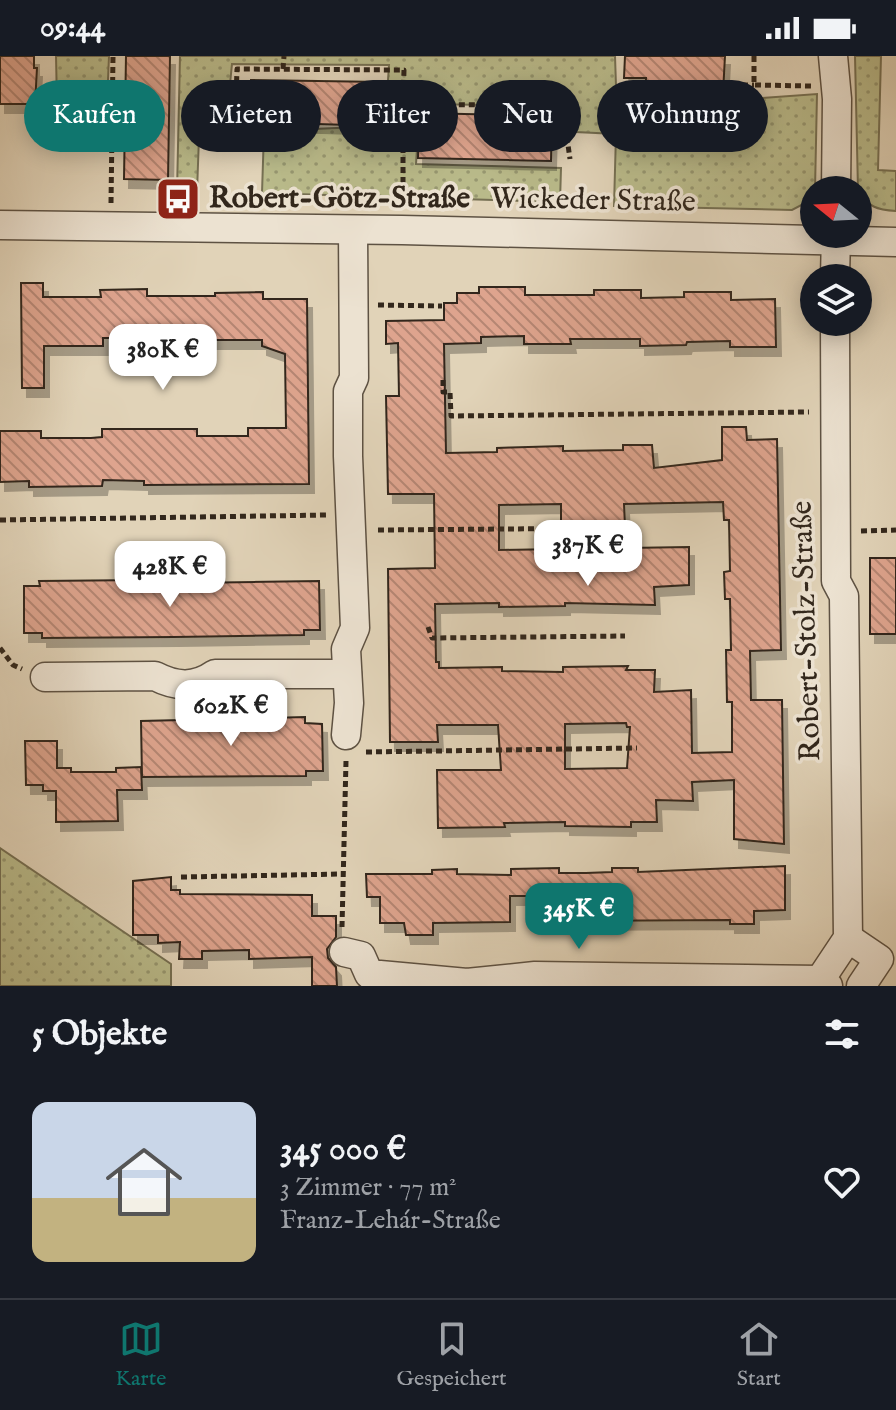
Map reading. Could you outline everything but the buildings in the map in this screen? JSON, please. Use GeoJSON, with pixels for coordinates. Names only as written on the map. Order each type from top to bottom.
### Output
{"type":"FeatureCollection","features":[{"type":"Feature","properties":{"kind":"street"},"geometry":{"type":"LineString","coordinates":[[833,56],[837,99],[836,176]]}},
{"type":"Feature","properties":{"kind":"street","name":"Wickeder Straße"},"geometry":{"type":"LineString","coordinates":[[0,225],[800,236]]}},
{"type":"Feature","properties":{"kind":"street"},"geometry":{"type":"LineString","coordinates":[[353,230],[354,378],[348,391],[355,628],[346,649],[353,747]]}},
{"type":"Feature","properties":{"kind":"street","name":"Wickeder Straße"},"geometry":{"type":"LineString","coordinates":[[872,240],[896,242]]}},
{"type":"Feature","properties":{"kind":"street","name":"Robert-Stolz-Straße"},"geometry":{"type":"LineString","coordinates":[[835,336],[836,581],[844,596],[848,938]]}},
{"type":"Feature","properties":{"kind":"street"},"geometry":{"type":"LineString","coordinates":[[45,677],[155,676],[171,685],[201,684],[215,674],[347,674]]}},
{"type":"Feature","properties":{"kind":"street"},"geometry":{"type":"LineString","coordinates":[[344,952],[361,956],[369,974],[467,983],[535,976],[824,983],[848,938],[888,959],[861,986]]}},
{"type":"Feature","properties":{"kind":"path"},"geometry":{"type":"LineString","coordinates":[[111,209],[113,56]]}},
{"type":"Feature","properties":{"kind":"path"},"geometry":{"type":"LineString","coordinates":[[283,69],[284,56]]}},
{"type":"Feature","properties":{"kind":"path"},"geometry":{"type":"LineString","coordinates":[[754,56],[754,80]]}},
{"type":"Feature","properties":{"kind":"path"},"geometry":{"type":"LineString","coordinates":[[237,80],[237,69],[283,69],[404,70],[404,80]]}},
{"type":"Feature","properties":{"kind":"path"},"geometry":{"type":"LineString","coordinates":[[768,85],[821,86]]}},
{"type":"Feature","properties":{"kind":"path"},"geometry":{"type":"LineString","coordinates":[[458,105],[568,106],[570,159]]}},
{"type":"Feature","properties":{"kind":"path"},"geometry":{"type":"LineString","coordinates":[[402,230],[403,152]]}},
{"type":"Feature","properties":{"kind":"path"},"geometry":{"type":"LineString","coordinates":[[353,305],[442,306]]}},
{"type":"Feature","properties":{"kind":"path"},"geometry":{"type":"LineString","coordinates":[[443,380],[443,392],[450,392],[451,416],[834,412]]}},
{"type":"Feature","properties":{"kind":"path"},"geometry":{"type":"LineString","coordinates":[[0,520],[351,522],[635,528]]}},
{"type":"Feature","properties":{"kind":"path"},"geometry":{"type":"LineString","coordinates":[[428,627],[432,638],[625,636]]}},
{"type":"Feature","properties":{"kind":"path"},"geometry":{"type":"LineString","coordinates":[[344,952],[342,874],[345,763],[353,747],[637,748]]}},
{"type":"Feature","properties":{"kind":"path"},"geometry":{"type":"LineString","coordinates":[[181,877],[342,874]]}},
{"type":"Feature","properties":{"kind":"green space"},"geometry":{"type":"Polygon","coordinates":[[[56,56],[109,56],[108,80],[57,80],[56,56]]]}},
{"type":"Feature","properties":{"kind":"green space"},"geometry":{"type":"Polygon","coordinates":[[[180,56],[615,56],[616,80],[597,80],[597,133],[581,132],[581,80],[474,80],[474,105],[458,104],[458,80],[388,80],[389,65],[232,64],[230,80],[181,80],[181,152],[198,152],[197,192],[177,192],[180,56]]]}},
{"type":"Feature","properties":{"kind":"green space"},"geometry":{"type":"Polygon","coordinates":[[[855,56],[881,56],[878,170],[896,171],[896,211],[872,205],[872,176],[858,176],[855,56]]]}},
{"type":"Feature","properties":{"kind":"green space"},"geometry":{"type":"Polygon","coordinates":[[[817,94],[815,176],[800,176],[800,206],[792,210],[614,206],[616,152],[768,152],[768,98],[817,94]]]}},
{"type":"Feature","properties":{"kind":"green space"},"geometry":{"type":"Polygon","coordinates":[[[337,128],[337,152],[417,152],[416,164],[561,168],[560,202],[262,193],[263,152],[321,152],[321,129],[337,128]]]}},
{"type":"Feature","properties":{"kind":"green space"},"geometry":{"type":"Polygon","coordinates":[[[0,848],[171,964],[171,986],[0,986],[0,848]]]}},
{"type":"Feature","properties":{"kind":"place","name":"Robert-Götz-Straße"},"geometry":{"type":"Point","coordinates":[178,199]}}]}
